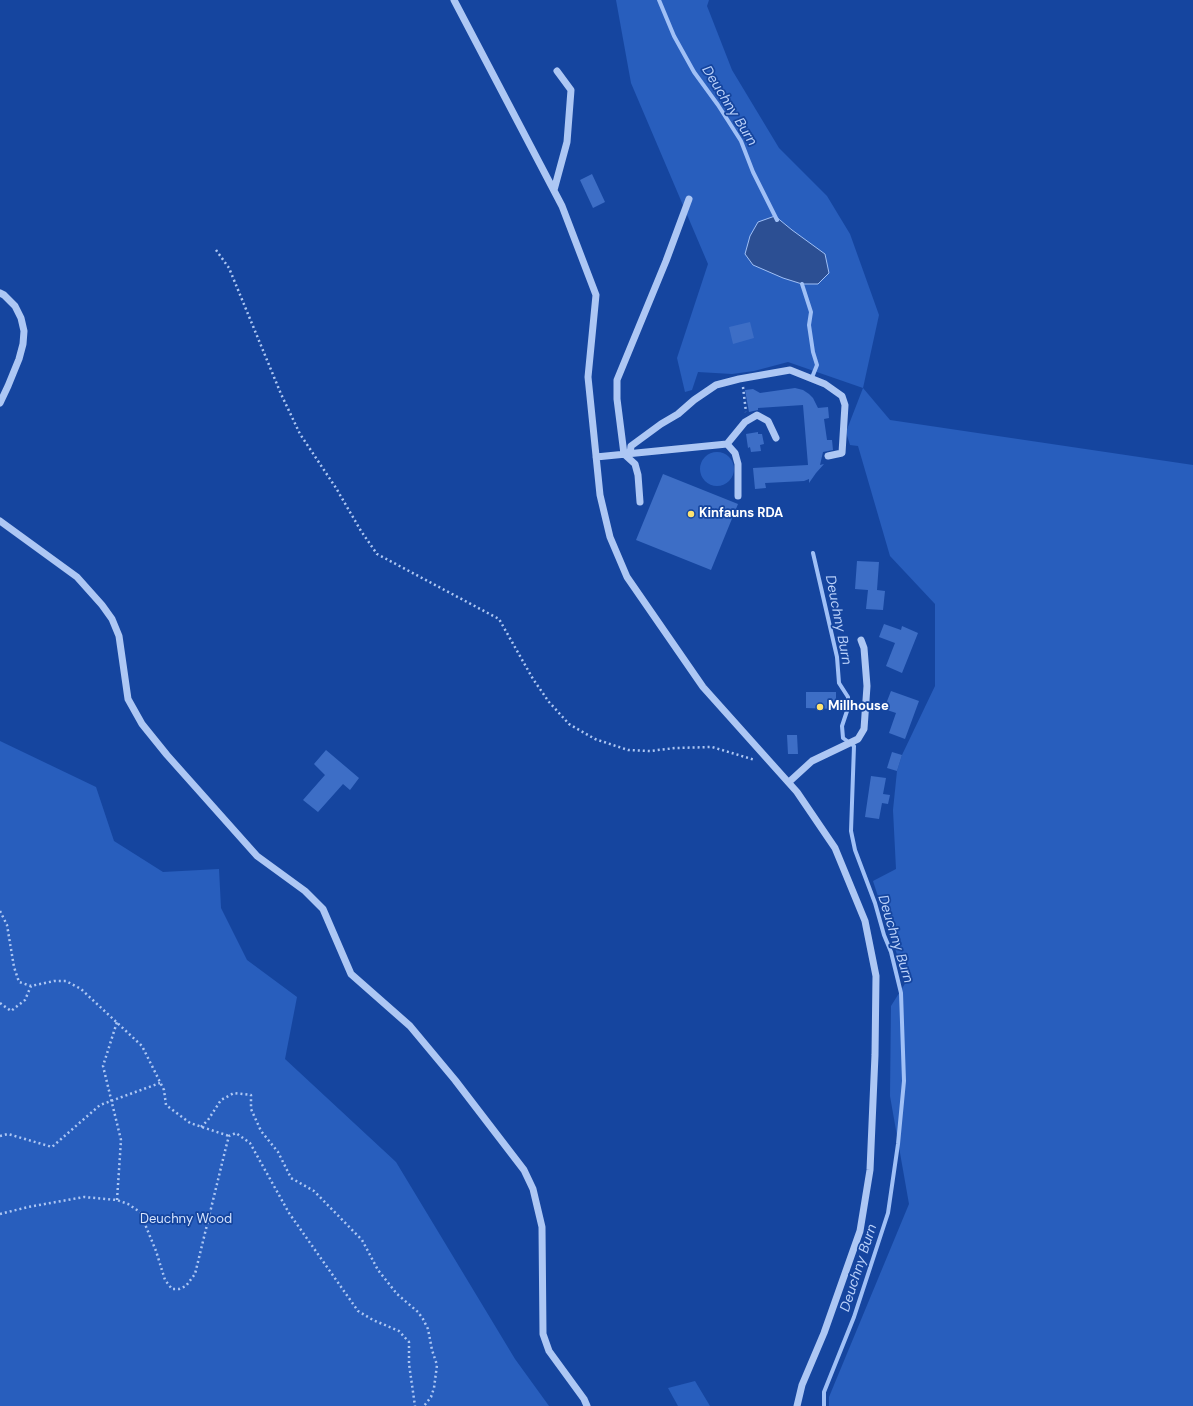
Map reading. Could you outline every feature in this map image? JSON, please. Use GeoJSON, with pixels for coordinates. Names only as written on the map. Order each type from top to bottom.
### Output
{"type":"FeatureCollection","features":[{"type":"Feature","properties":{"kind":"street"},"geometry":{"type":"LineString","coordinates":[[454,0],[562,206],[596,295],[588,377],[600,495],[610,537],[627,577],[703,687],[797,792],[835,848],[865,921],[876,976],[875,1055],[870,1170],[860,1231],[824,1333],[802,1385],[797,1406]]}},
{"type":"Feature","properties":{"kind":"street"},"geometry":{"type":"LineString","coordinates":[[554,190],[567,142],[571,90],[557,71]]}},
{"type":"Feature","properties":{"kind":"street"},"geometry":{"type":"LineString","coordinates":[[640,502],[638,475],[634,464],[627,454],[617,399],[617,380],[666,261],[689,199]]}},
{"type":"Feature","properties":{"kind":"street"},"geometry":{"type":"LineString","coordinates":[[0,293],[15,306],[21,318],[24,331],[23,344],[19,359],[0,403]]}},
{"type":"Feature","properties":{"kind":"street"},"geometry":{"type":"LineString","coordinates":[[627,454],[631,446],[661,424],[678,414],[694,400],[716,385],[739,379],[790,370],[825,384],[842,396],[845,405],[842,453],[828,456]]}},
{"type":"Feature","properties":{"kind":"street"},"geometry":{"type":"LineString","coordinates":[[596,457],[727,444],[745,422],[757,416],[768,421],[776,438]]}},
{"type":"Feature","properties":{"kind":"street"},"geometry":{"type":"LineString","coordinates":[[727,444],[735,453],[738,464],[738,496]]}},
{"type":"Feature","properties":{"kind":"street"},"geometry":{"type":"LineString","coordinates":[[0,521],[77,577],[102,604],[112,619],[120,636],[128,699],[142,724],[167,755],[257,856],[305,891],[323,909],[351,974],[410,1026],[455,1080],[524,1170],[533,1189],[542,1227],[543,1334],[550,1351],[588,1406]]}},
{"type":"Feature","properties":{"kind":"street"},"geometry":{"type":"LineString","coordinates":[[788,782],[812,761],[858,739],[864,729],[867,686],[864,648],[861,640]]}},
{"type":"Feature","properties":{"kind":"path"},"geometry":{"type":"LineString","coordinates":[[216,250],[228,268],[280,394],[300,434],[377,554],[499,619],[549,702],[569,724],[595,739],[628,750],[650,751],[675,748],[712,747],[773,764]]}},
{"type":"Feature","properties":{"kind":"path"},"geometry":{"type":"LineString","coordinates":[[743,389],[745,403]]}},
{"type":"Feature","properties":{"kind":"path"},"geometry":{"type":"LineString","coordinates":[[0,911],[7,925],[14,967],[19,982],[31,986],[54,981],[66,981],[81,989],[142,1046],[164,1090],[166,1105],[190,1123],[229,1136],[236,1133],[250,1143],[289,1213],[358,1312],[399,1331],[409,1342],[409,1364],[415,1406]]}},
{"type":"Feature","properties":{"kind":"path"},"geometry":{"type":"LineString","coordinates":[[0,1003],[11,1011],[25,1000],[31,986]]}},
{"type":"Feature","properties":{"kind":"path"},"geometry":{"type":"LineString","coordinates":[[117,1022],[104,1066],[121,1140],[117,1200]]}},
{"type":"Feature","properties":{"kind":"path"},"geometry":{"type":"LineString","coordinates":[[0,1136],[8,1134],[52,1147],[100,1105],[160,1083]]}},
{"type":"Feature","properties":{"kind":"path"},"geometry":{"type":"LineString","coordinates":[[201,1126],[208,1120],[222,1100],[234,1093],[251,1095],[251,1109],[261,1131],[278,1152],[291,1178],[314,1191],[362,1240],[378,1270],[397,1294],[418,1312],[423,1319],[428,1329],[432,1350],[437,1365],[434,1388],[431,1397],[424,1406]]}},
{"type":"Feature","properties":{"kind":"path"},"geometry":{"type":"LineString","coordinates":[[0,1214],[28,1207],[84,1197],[117,1200],[128,1204],[140,1212],[156,1251],[165,1280],[172,1289],[179,1289],[186,1286],[195,1274],[229,1136]]}},
{"type":"Feature","properties":{"kind":"green space"},"geometry":{"type":"Polygon","coordinates":[[[616,0],[709,0],[707,6],[732,70],[779,148],[827,196],[850,234],[879,315],[863,388],[788,362],[754,371],[732,374],[698,372],[692,390],[685,392],[677,358],[708,264],[631,83],[616,0]]]}},
{"type":"Feature","properties":{"kind":"green space"},"geometry":{"type":"Polygon","coordinates":[[[863,388],[890,420],[1193,465],[1193,1406],[829,1406],[829,1397],[909,1204],[890,1096],[891,1006],[906,982],[873,881],[896,869],[893,810],[897,771],[902,755],[935,686],[935,604],[890,556],[858,446],[850,445],[846,432],[863,388]]]}},
{"type":"Feature","properties":{"kind":"green space"},"geometry":{"type":"Polygon","coordinates":[[[720,452],[729,457],[733,462],[733,476],[729,481],[724,485],[714,486],[710,485],[701,476],[700,466],[701,462],[710,453],[720,452]]]}},
{"type":"Feature","properties":{"kind":"green space","name":"Deuchny Wood"},"geometry":{"type":"Polygon","coordinates":[[[0,741],[96,787],[114,841],[163,872],[219,869],[221,908],[247,960],[297,997],[285,1059],[396,1162],[515,1359],[549,1406],[0,1406],[0,741]]]}},
{"type":"Feature","properties":{"kind":"green space"},"geometry":{"type":"Polygon","coordinates":[[[695,1381],[710,1406],[678,1406],[668,1388],[695,1381]]]}},
{"type":"Feature","properties":{"kind":"shaded area"},"geometry":{"type":"Polygon","coordinates":[[[775,216],[825,254],[829,273],[818,284],[802,284],[783,278],[753,265],[745,254],[750,236],[758,222],[775,216]]]}},
{"type":"Feature","properties":{"kind":"building"},"geometry":{"type":"Polygon","coordinates":[[[592,174],[605,202],[593,208],[580,180],[592,174]]]}},
{"type":"Feature","properties":{"kind":"building"},"geometry":{"type":"Polygon","coordinates":[[[750,322],[754,338],[733,344],[729,327],[750,322]]]}},
{"type":"Feature","properties":{"kind":"building"},"geometry":{"type":"Polygon","coordinates":[[[795,388],[803,390],[809,394],[813,398],[818,408],[828,407],[829,418],[824,419],[827,440],[832,440],[833,450],[823,452],[820,465],[824,464],[809,483],[809,479],[804,481],[765,483],[766,488],[755,489],[753,468],[808,465],[803,405],[758,408],[758,410],[749,412],[745,390],[753,389],[760,393],[795,388]]]}},
{"type":"Feature","properties":{"kind":"building"},"geometry":{"type":"Polygon","coordinates":[[[758,432],[758,434],[762,434],[764,444],[760,445],[761,451],[751,452],[750,447],[748,448],[746,434],[758,432]]]}},
{"type":"Feature","properties":{"kind":"building","name":"Kinfauns RDA"},"geometry":{"type":"Polygon","coordinates":[[[663,474],[738,504],[711,570],[636,540],[663,474]]]}},
{"type":"Feature","properties":{"kind":"building"},"geometry":{"type":"Polygon","coordinates":[[[857,561],[879,562],[877,590],[885,591],[883,610],[866,609],[868,590],[855,589],[857,561]]]}},
{"type":"Feature","properties":{"kind":"building"},"geometry":{"type":"Polygon","coordinates":[[[884,624],[901,630],[902,626],[918,633],[902,673],[886,666],[895,643],[879,637],[884,624]]]}},
{"type":"Feature","properties":{"kind":"building"},"geometry":{"type":"Polygon","coordinates":[[[891,691],[919,701],[905,739],[889,733],[896,713],[884,709],[891,691]]]}},
{"type":"Feature","properties":{"kind":"building"},"geometry":{"type":"Polygon","coordinates":[[[806,692],[836,692],[836,709],[806,708],[806,692]]]}},
{"type":"Feature","properties":{"kind":"building"},"geometry":{"type":"Polygon","coordinates":[[[787,735],[797,735],[798,754],[788,754],[787,735]]]}},
{"type":"Feature","properties":{"kind":"building"},"geometry":{"type":"Polygon","coordinates":[[[326,750],[359,778],[350,790],[343,784],[318,812],[303,800],[325,775],[314,764],[326,750]]]}},
{"type":"Feature","properties":{"kind":"building"},"geometry":{"type":"Polygon","coordinates":[[[892,752],[902,755],[897,771],[887,768],[892,752]]]}},
{"type":"Feature","properties":{"kind":"building"},"geometry":{"type":"Polygon","coordinates":[[[871,776],[886,778],[883,794],[890,795],[888,804],[882,803],[879,819],[865,817],[871,776]]]}},
{"type":"Feature","properties":{"kind":"waterway","name":"Deuchny Burn"},"geometry":{"type":"LineString","coordinates":[[659,0],[674,36],[694,72],[718,105],[741,141],[753,172],[777,220]]}},
{"type":"Feature","properties":{"kind":"waterway"},"geometry":{"type":"LineString","coordinates":[[802,284],[811,312],[809,325],[813,352],[817,365],[813,375]]}},
{"type":"Feature","properties":{"kind":"waterway","name":"Deuchny Burn"},"geometry":{"type":"LineString","coordinates":[[813,553],[837,657],[839,683],[848,697],[848,708],[842,726],[843,738],[854,746],[851,831],[855,850],[875,903],[884,935],[891,952],[901,993],[904,1081],[898,1144],[888,1213],[854,1317],[824,1392],[824,1406]]}},
{"type":"Feature","properties":{"kind":"place","name":"Kinfauns RDA"},"geometry":{"type":"Point","coordinates":[691,514]}},
{"type":"Feature","properties":{"kind":"place","name":"Millhouse"},"geometry":{"type":"Point","coordinates":[820,707]}}]}
